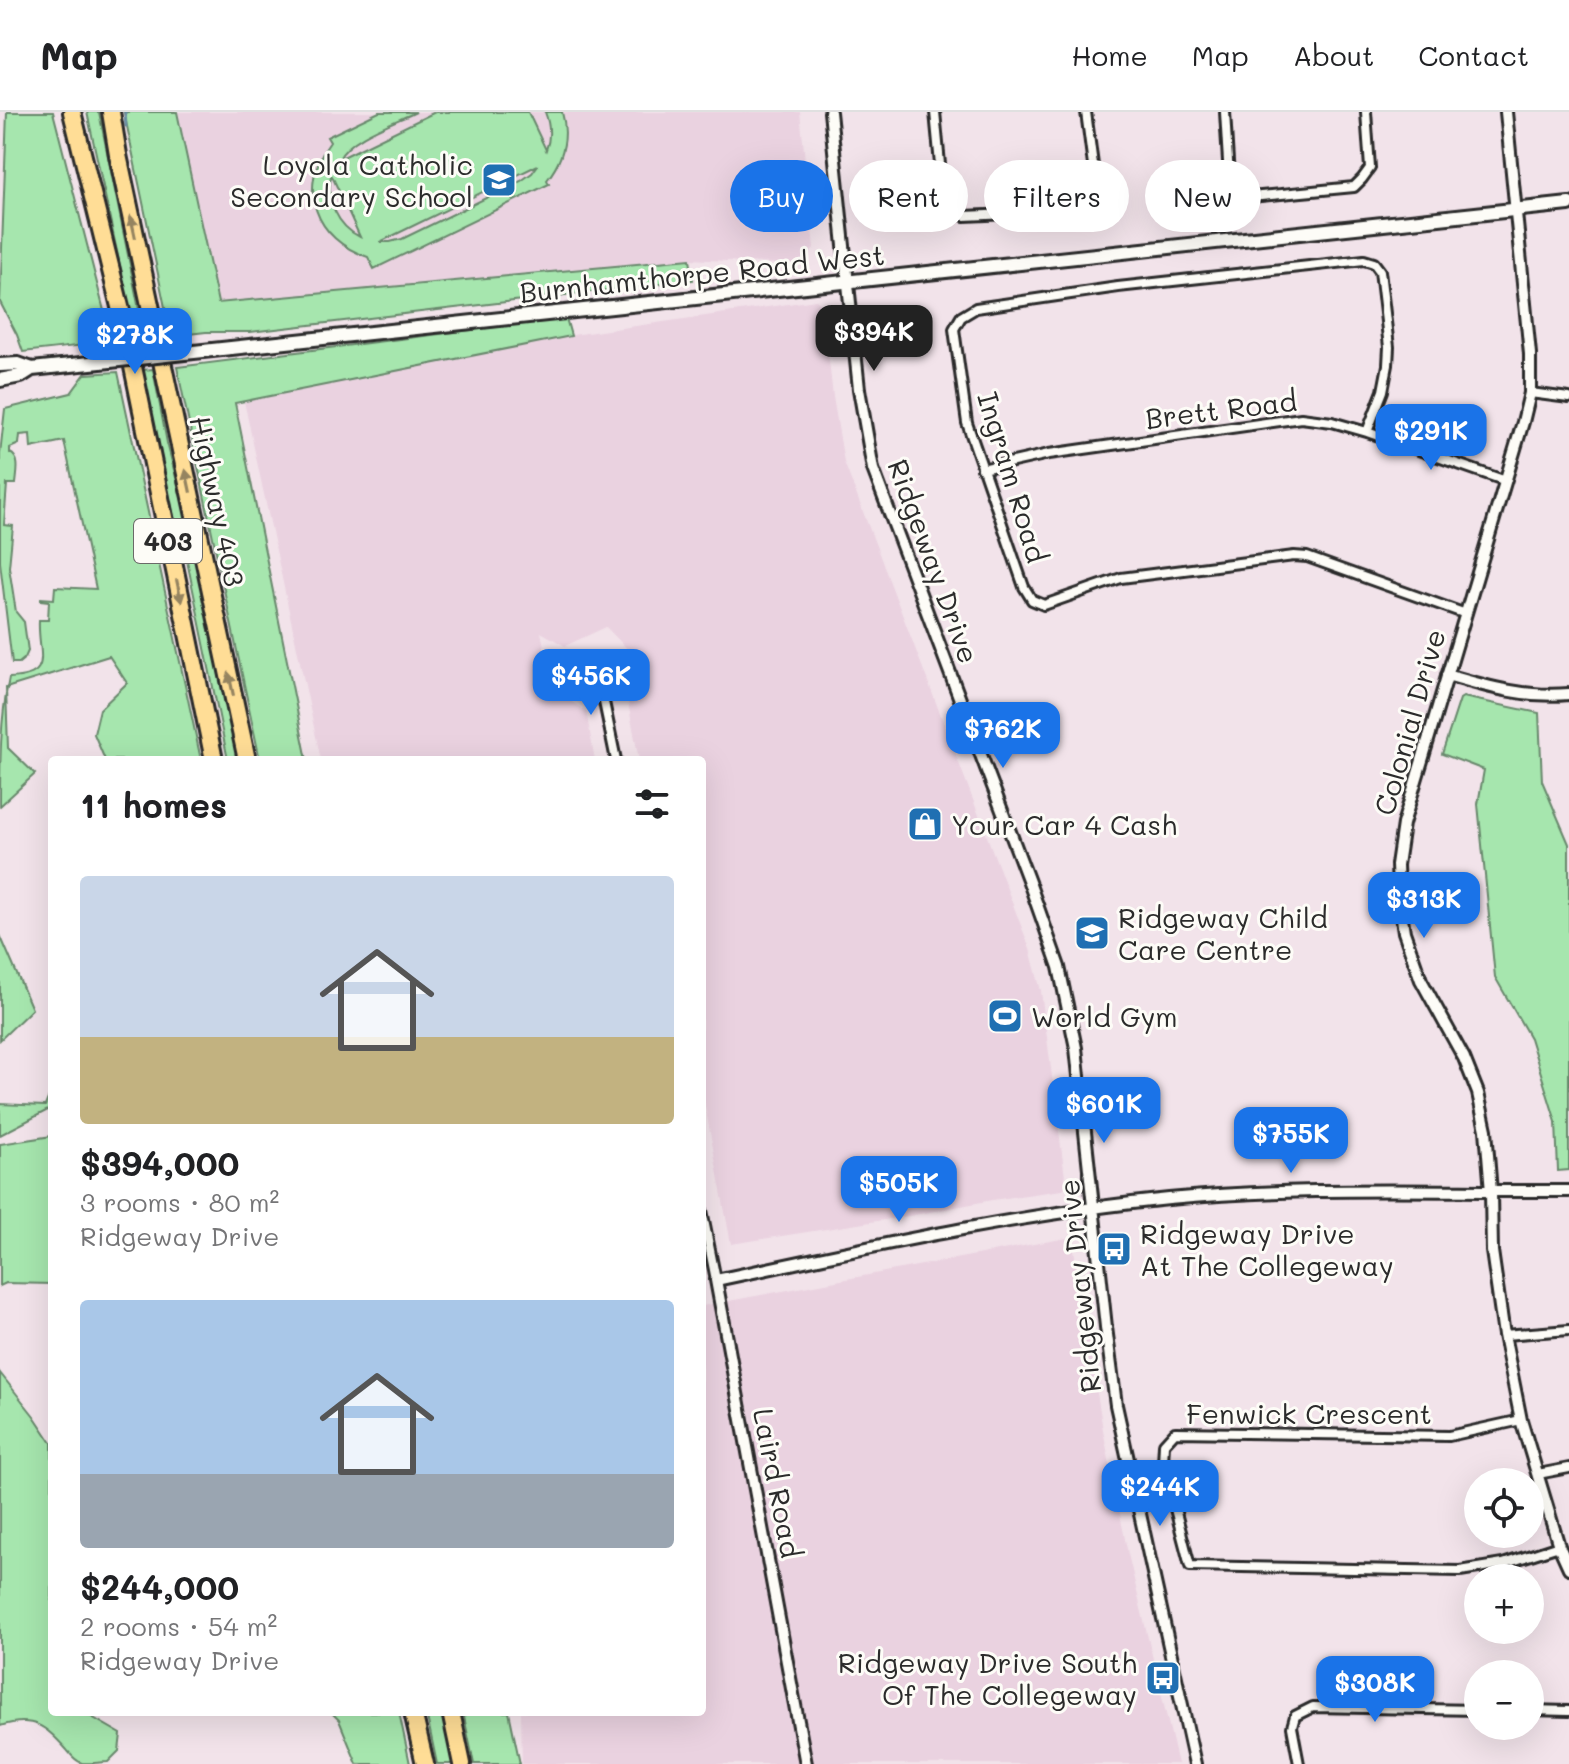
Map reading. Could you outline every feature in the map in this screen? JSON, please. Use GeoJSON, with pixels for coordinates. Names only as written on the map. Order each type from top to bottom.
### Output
{"type":"FeatureCollection","features":[{"type":"Feature","properties":{"kind":"highway","name":"Highway 403"},"geometry":{"type":"LineString","coordinates":[[72,112],[124,323],[213,756]]}},
{"type":"Feature","properties":{"kind":"highway"},"geometry":{"type":"LineString","coordinates":[[78,133],[82,112]]}},
{"type":"Feature","properties":{"kind":"highway","name":"Highway 403"},"geometry":{"type":"LineString","coordinates":[[111,112],[246,756]]}},
{"type":"Feature","properties":{"kind":"highway"},"geometry":{"type":"LineString","coordinates":[[414,1716],[425,1764]]}},
{"type":"Feature","properties":{"kind":"highway"},"geometry":{"type":"LineString","coordinates":[[452,1716],[462,1764]]}},
{"type":"Feature","properties":{"kind":"main road","name":"Burnhamthorpe Road West"},"geometry":{"type":"LineString","coordinates":[[0,380],[21,376],[32,369],[75,364],[1569,204]]}},
{"type":"Feature","properties":{"kind":"main road","name":"Burnhamthorpe Road West"},"geometry":{"type":"LineString","coordinates":[[0,365],[18,364],[32,369]]}},
{"type":"Feature","properties":{"kind":"street","name":"Ridgeway Drive"},"geometry":{"type":"LineString","coordinates":[[830,112],[859,389],[873,469],[1059,967],[1076,1048],[1116,1405],[1195,1764]]}},
{"type":"Feature","properties":{"kind":"street"},"geometry":{"type":"LineString","coordinates":[[935,112],[943,196],[949,209],[964,216],[1076,211],[1086,207],[1096,188],[1086,112]]}},
{"type":"Feature","properties":{"kind":"street"},"geometry":{"type":"LineString","coordinates":[[1225,112],[1229,178],[1237,191],[1251,197],[1354,187],[1370,168],[1366,112]]}},
{"type":"Feature","properties":{"kind":"street","name":"Colonial Drive"},"geometry":{"type":"LineString","coordinates":[[1506,112],[1527,314],[1530,393],[1403,824],[1397,865],[1404,932],[1414,964],[1464,1058],[1478,1093],[1486,1130],[1492,1251],[1504,1335],[1521,1420],[1536,1468]]}},
{"type":"Feature","properties":{"kind":"street","name":"Ingram Road"},"geometry":{"type":"LineString","coordinates":[[1367,432],[1383,391],[1389,347],[1380,271],[1374,263],[1364,260],[1118,287],[976,308],[961,317],[954,329],[967,423],[1024,587],[1032,600],[1044,605],[1121,578],[1294,556],[1307,557],[1466,614]]}},
{"type":"Feature","properties":{"kind":"street"},"geometry":{"type":"LineString","coordinates":[[1530,393],[1569,398]]}},
{"type":"Feature","properties":{"kind":"street","name":"Brett Road"},"geometry":{"type":"LineString","coordinates":[[982,469],[1049,454],[1301,418],[1332,422],[1367,432],[1506,481]]}},
{"type":"Feature","properties":{"kind":"street"},"geometry":{"type":"LineString","coordinates":[[597,668],[615,756]]}},
{"type":"Feature","properties":{"kind":"street"},"geometry":{"type":"LineString","coordinates":[[1447,675],[1530,695],[1569,694]]}},
{"type":"Feature","properties":{"kind":"street"},"geometry":{"type":"LineString","coordinates":[[716,1280],[1009,1220],[1166,1199],[1350,1190],[1569,1191]]}},
{"type":"Feature","properties":{"kind":"street","name":"Laird Road"},"geometry":{"type":"LineString","coordinates":[[706,1230],[806,1764]]}},
{"type":"Feature","properties":{"kind":"street"},"geometry":{"type":"LineString","coordinates":[[1504,1335],[1569,1330]]}},
{"type":"Feature","properties":{"kind":"street","name":"Fenwick Crescent"},"geometry":{"type":"LineString","coordinates":[[1521,1420],[1449,1436],[1175,1432],[1164,1444],[1163,1463],[1190,1566],[1460,1571],[1503,1564],[1559,1546]]}},
{"type":"Feature","properties":{"kind":"street"},"geometry":{"type":"LineString","coordinates":[[1544,1473],[1569,1468]]}},
{"type":"Feature","properties":{"kind":"street","name":"Colonial Drive"},"geometry":{"type":"LineString","coordinates":[[1544,1495],[1569,1568]]}},
{"type":"Feature","properties":{"kind":"street"},"geometry":{"type":"LineString","coordinates":[[1299,1764],[1292,1727],[1295,1716],[1313,1707],[1464,1710]]}},
{"type":"Feature","properties":{"kind":"street"},"geometry":{"type":"LineString","coordinates":[[1544,1710],[1569,1711]]}},
{"type":"Feature","properties":{"kind":"shaded area","name":"Loyola Catholic Secondary School"},"geometry":{"type":"Polygon","coordinates":[[[177,112],[800,112],[805,160],[730,160],[730,232],[812,232],[814,248],[800,265],[690,259],[217,303],[177,112]]]}},
{"type":"Feature","properties":{"kind":"shaded area"},"geometry":{"type":"Polygon","coordinates":[[[816,300],[823,306],[844,462],[1030,949],[1041,991],[1066,1185],[1062,1190],[731,1244],[706,1111],[706,756],[638,756],[627,697],[639,661],[606,627],[565,646],[541,632],[553,690],[586,711],[594,756],[320,756],[244,401],[552,338],[816,300]]]}},
{"type":"Feature","properties":{"kind":"shaded area"},"geometry":{"type":"Polygon","coordinates":[[[1072,1237],[1103,1430],[1128,1554],[1178,1764],[522,1764],[521,1716],[706,1716],[706,1305],[1072,1237]]]}},
{"type":"Feature","properties":{"kind":"green space"},"geometry":{"type":"Polygon","coordinates":[[[7,112],[53,112],[112,342],[23,352],[0,302],[7,112]]]}},
{"type":"Feature","properties":{"kind":"green space"},"geometry":{"type":"Polygon","coordinates":[[[87,112],[99,112],[145,339],[136,340],[87,112]]]}},
{"type":"Feature","properties":{"kind":"green space"},"geometry":{"type":"Polygon","coordinates":[[[124,112],[177,112],[218,303],[690,259],[693,280],[250,332],[171,336],[124,112]]]}},
{"type":"Feature","properties":{"kind":"green space"},"geometry":{"type":"Polygon","coordinates":[[[379,112],[416,112],[362,137],[339,159],[435,112],[528,112],[546,150],[549,131],[545,112],[562,112],[565,130],[563,148],[547,180],[549,184],[374,269],[368,257],[335,238],[316,210],[314,177],[330,142],[327,137],[379,112]],[[538,165],[380,242],[402,239],[521,181],[538,165]],[[332,176],[330,194],[335,211],[345,226],[360,237],[332,176]]]}},
{"type":"Feature","properties":{"kind":"green space"},"geometry":{"type":"Polygon","coordinates":[[[566,318],[571,336],[235,403],[306,756],[259,756],[177,367],[566,318]]]}},
{"type":"Feature","properties":{"kind":"green space"},"geometry":{"type":"Polygon","coordinates":[[[153,369],[167,443],[198,562],[239,756],[227,756],[185,551],[173,513],[143,370],[153,369]]]}},
{"type":"Feature","properties":{"kind":"green space"},"geometry":{"type":"Polygon","coordinates":[[[118,372],[200,756],[103,756],[94,734],[100,709],[127,683],[109,656],[7,688],[9,678],[33,673],[39,668],[39,620],[48,620],[49,601],[41,598],[54,599],[55,587],[96,589],[64,441],[31,448],[30,434],[20,435],[19,444],[10,448],[17,462],[16,484],[7,484],[4,525],[13,526],[9,567],[16,612],[24,622],[28,651],[19,663],[12,663],[0,562],[0,454],[5,409],[71,393],[85,374],[118,372]]]}},
{"type":"Feature","properties":{"kind":"green space"},"geometry":{"type":"Polygon","coordinates":[[[6,693],[8,748],[35,774],[0,806],[1,742],[6,693]]]}},
{"type":"Feature","properties":{"kind":"green space"},"geometry":{"type":"Polygon","coordinates":[[[1463,697],[1539,713],[1542,781],[1569,844],[1569,1170],[1558,1171],[1556,1122],[1530,1038],[1495,977],[1478,804],[1484,770],[1442,754],[1463,697]]]}},
{"type":"Feature","properties":{"kind":"green space"},"geometry":{"type":"Polygon","coordinates":[[[0,935],[32,1009],[0,1040],[0,935]]]}},
{"type":"Feature","properties":{"kind":"green space"},"geometry":{"type":"Polygon","coordinates":[[[48,1099],[48,1110],[0,1135],[0,1104],[45,1106],[48,1099]]]}},
{"type":"Feature","properties":{"kind":"green space"},"geometry":{"type":"Polygon","coordinates":[[[48,1137],[48,1284],[6,1283],[0,1286],[0,1144],[48,1137]]]}},
{"type":"Feature","properties":{"kind":"green space"},"geometry":{"type":"Polygon","coordinates":[[[0,1373],[48,1437],[48,1716],[90,1716],[121,1734],[119,1751],[108,1762],[80,1762],[38,1725],[22,1722],[0,1726],[0,1373]]]}},
{"type":"Feature","properties":{"kind":"green space"},"geometry":{"type":"Polygon","coordinates":[[[335,1716],[400,1716],[410,1764],[357,1764],[335,1716]]]}},
{"type":"Feature","properties":{"kind":"green space"},"geometry":{"type":"Polygon","coordinates":[[[427,1716],[444,1716],[454,1764],[437,1764],[427,1716]]]}},
{"type":"Feature","properties":{"kind":"green space"},"geometry":{"type":"Polygon","coordinates":[[[464,1716],[510,1716],[520,1764],[474,1764],[464,1716]]]}},
{"type":"Feature","properties":{"kind":"waterway"},"geometry":{"type":"LineString","coordinates":[[125,112],[126,126]]}},
{"type":"Feature","properties":{"kind":"place","name":"Loyola Catholic Secondary School"},"geometry":{"type":"Point","coordinates":[499,180]}},
{"type":"Feature","properties":{"kind":"place","name":"Your Car 4 Cash"},"geometry":{"type":"Point","coordinates":[925,824]}},
{"type":"Feature","properties":{"kind":"place","name":"Ridgeway Child Care Centre"},"geometry":{"type":"Point","coordinates":[1092,933]}},
{"type":"Feature","properties":{"kind":"place","name":"World Gym"},"geometry":{"type":"Point","coordinates":[1005,1016]}},
{"type":"Feature","properties":{"kind":"place","name":"Ridgeway Drive At The Collegeway"},"geometry":{"type":"Point","coordinates":[1114,1249]}},
{"type":"Feature","properties":{"kind":"place","name":"Ridgeway Drive South Of The Collegeway"},"geometry":{"type":"Point","coordinates":[1163,1678]}}]}
